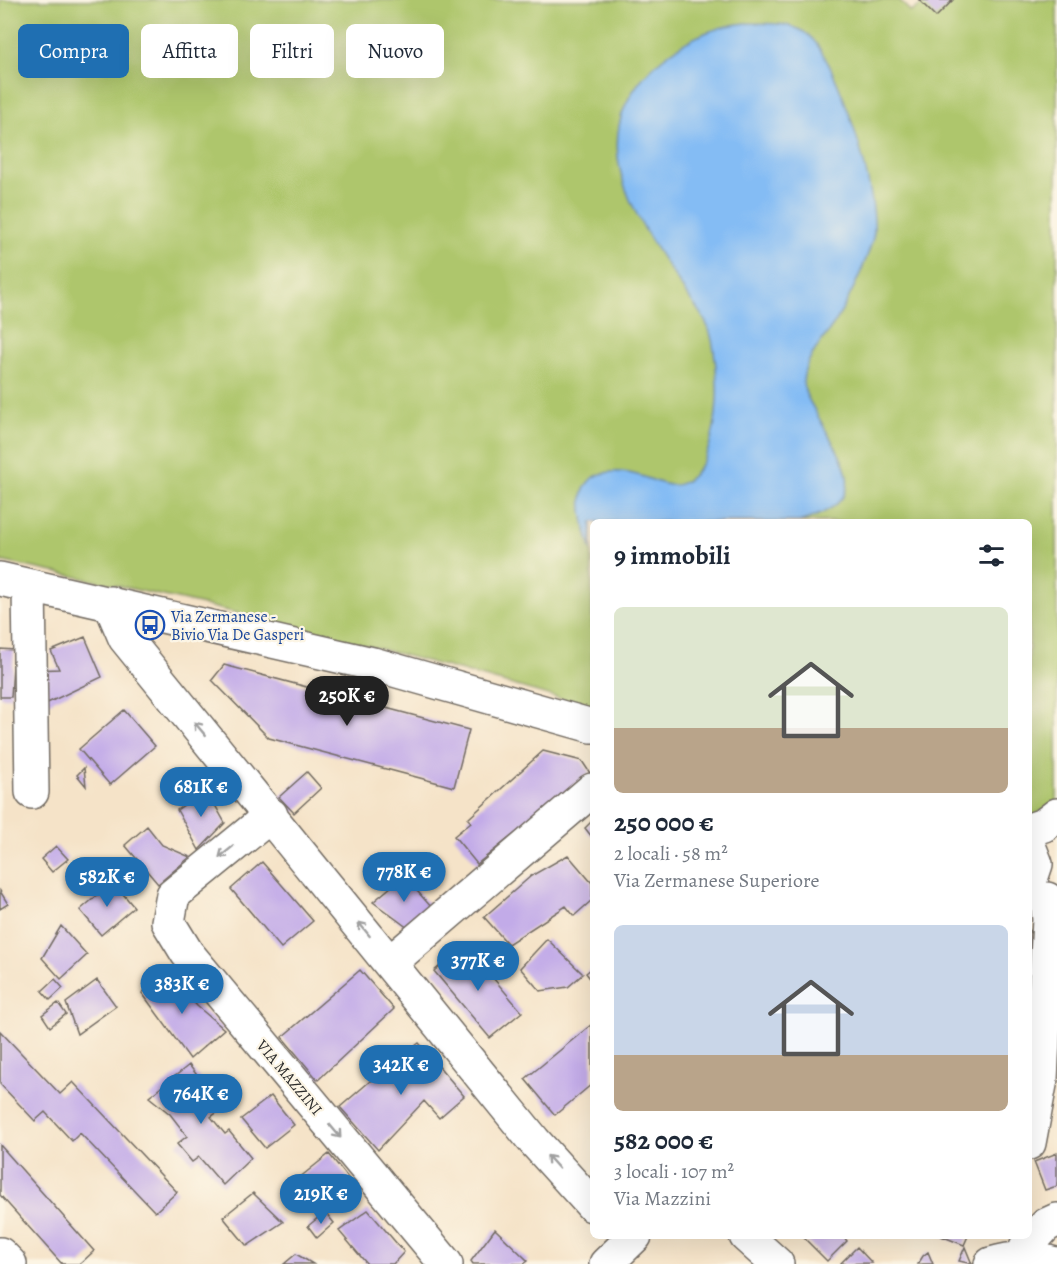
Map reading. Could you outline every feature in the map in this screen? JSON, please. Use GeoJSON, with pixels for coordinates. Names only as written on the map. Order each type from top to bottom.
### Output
{"type":"FeatureCollection","features":[{"type":"Feature","properties":{"kind":"street"},"geometry":{"type":"LineString","coordinates":[[32,792],[14,582],[373,664],[590,725]]}},
{"type":"Feature","properties":{"kind":"street"},"geometry":{"type":"LineString","coordinates":[[110,603],[125,638],[271,814],[534,1141],[590,1203]]}},
{"type":"Feature","properties":{"kind":"street"},"geometry":{"type":"LineString","coordinates":[[391,962],[590,792]]}},
{"type":"Feature","properties":{"kind":"street","name":"VIA MAZZINI"},"geometry":{"type":"LineString","coordinates":[[271,814],[173,895],[168,922],[187,953],[446,1264]]}},
{"type":"Feature","properties":{"kind":"street"},"geometry":{"type":"LineString","coordinates":[[1032,1127],[1041,1079],[1049,919],[1041,871],[1044,825],[1057,815]]}},
{"type":"Feature","properties":{"kind":"street"},"geometry":{"type":"LineString","coordinates":[[991,1264],[1015,1259],[1034,1251],[1046,1225],[1057,1220]]}},
{"type":"Feature","properties":{"kind":"street"},"geometry":{"type":"LineString","coordinates":[[749,1239],[777,1264]]}},
{"type":"Feature","properties":{"kind":"street"},"geometry":{"type":"LineString","coordinates":[[984,1264],[995,1239]]}},
{"type":"Feature","properties":{"kind":"green space"},"geometry":{"type":"Polygon","coordinates":[[[0,0],[899,0],[911,12],[928,0],[1057,0],[1057,804],[1032,816],[1032,519],[590,519],[590,707],[445,666],[149,593],[0,561],[0,0]]]}},
{"type":"Feature","properties":{"kind":"water"},"geometry":{"type":"Polygon","coordinates":[[[778,24],[793,27],[807,34],[819,47],[831,70],[855,130],[864,163],[871,194],[874,220],[873,238],[842,311],[817,347],[803,379],[807,397],[842,461],[847,476],[846,489],[839,502],[824,512],[806,519],[590,519],[590,546],[584,525],[582,497],[591,479],[609,472],[619,472],[676,485],[687,480],[696,472],[703,462],[712,436],[717,383],[716,363],[708,327],[664,261],[633,207],[623,180],[617,152],[619,124],[629,97],[650,70],[682,44],[707,32],[733,25],[778,24]]]}},
{"type":"Feature","properties":{"kind":"building"},"geometry":{"type":"Polygon","coordinates":[[[919,0],[953,0],[936,17],[919,0]]]}},
{"type":"Feature","properties":{"kind":"building"},"geometry":{"type":"Polygon","coordinates":[[[85,637],[102,677],[37,708],[35,670],[59,669],[51,651],[85,637]]]}},
{"type":"Feature","properties":{"kind":"building"},"geometry":{"type":"Polygon","coordinates":[[[0,649],[14,650],[11,697],[0,697],[0,649]]]}},
{"type":"Feature","properties":{"kind":"building"},"geometry":{"type":"Polygon","coordinates":[[[224,665],[469,730],[454,787],[269,738],[212,680],[224,665]]]}},
{"type":"Feature","properties":{"kind":"building"},"geometry":{"type":"Polygon","coordinates":[[[124,710],[155,746],[110,785],[79,749],[124,710]]]}},
{"type":"Feature","properties":{"kind":"building"},"geometry":{"type":"Polygon","coordinates":[[[543,751],[582,761],[590,773],[477,864],[454,836],[471,822],[468,819],[543,751]]]}},
{"type":"Feature","properties":{"kind":"building"},"geometry":{"type":"Polygon","coordinates":[[[84,768],[86,786],[77,775],[84,768]]]}},
{"type":"Feature","properties":{"kind":"building"},"geometry":{"type":"Polygon","coordinates":[[[307,772],[321,788],[294,813],[279,797],[307,772]]]}},
{"type":"Feature","properties":{"kind":"building"},"geometry":{"type":"Polygon","coordinates":[[[206,789],[225,823],[199,850],[177,810],[206,789]]]}},
{"type":"Feature","properties":{"kind":"building"},"geometry":{"type":"Polygon","coordinates":[[[590,823],[590,834],[585,828],[590,823]]]}},
{"type":"Feature","properties":{"kind":"building"},"geometry":{"type":"Polygon","coordinates":[[[147,826],[162,845],[190,857],[158,884],[125,845],[147,826]]]}},
{"type":"Feature","properties":{"kind":"building"},"geometry":{"type":"Polygon","coordinates":[[[56,846],[68,859],[52,872],[41,859],[56,846]]]}},
{"type":"Feature","properties":{"kind":"building"},"geometry":{"type":"Polygon","coordinates":[[[568,855],[590,881],[590,902],[574,916],[566,906],[508,944],[484,917],[531,876],[568,855]]]}},
{"type":"Feature","properties":{"kind":"building"},"geometry":{"type":"Polygon","coordinates":[[[262,862],[313,921],[281,948],[231,889],[262,862]]]}},
{"type":"Feature","properties":{"kind":"building"},"geometry":{"type":"Polygon","coordinates":[[[404,876],[432,908],[408,928],[373,902],[404,876]]]}},
{"type":"Feature","properties":{"kind":"building"},"geometry":{"type":"Polygon","coordinates":[[[113,882],[134,907],[101,935],[80,910],[113,882]]]}},
{"type":"Feature","properties":{"kind":"building"},"geometry":{"type":"Polygon","coordinates":[[[0,891],[8,904],[0,909],[0,891]]]}},
{"type":"Feature","properties":{"kind":"building"},"geometry":{"type":"Polygon","coordinates":[[[61,926],[87,955],[61,979],[42,958],[61,926]]]}},
{"type":"Feature","properties":{"kind":"building"},"geometry":{"type":"Polygon","coordinates":[[[1032,935],[1040,947],[1032,966],[1032,935]]]}},
{"type":"Feature","properties":{"kind":"building"},"geometry":{"type":"Polygon","coordinates":[[[547,939],[583,974],[568,987],[540,991],[520,968],[547,939]]]}},
{"type":"Feature","properties":{"kind":"building"},"geometry":{"type":"Polygon","coordinates":[[[465,945],[522,1012],[490,1038],[434,971],[465,945]]]}},
{"type":"Feature","properties":{"kind":"building"},"geometry":{"type":"Polygon","coordinates":[[[360,970],[394,1009],[318,1080],[282,1037],[360,970]]]}},
{"type":"Feature","properties":{"kind":"building"},"geometry":{"type":"Polygon","coordinates":[[[167,971],[197,1006],[224,1029],[190,1059],[142,993],[167,971]]]}},
{"type":"Feature","properties":{"kind":"building"},"geometry":{"type":"Polygon","coordinates":[[[55,979],[63,988],[50,1000],[42,991],[55,979]]]}},
{"type":"Feature","properties":{"kind":"building"},"geometry":{"type":"Polygon","coordinates":[[[97,980],[116,1006],[77,1034],[66,1003],[97,980]]]}},
{"type":"Feature","properties":{"kind":"building"},"geometry":{"type":"Polygon","coordinates":[[[58,1003],[66,1014],[50,1027],[42,1015],[58,1003]]]}},
{"type":"Feature","properties":{"kind":"building"},"geometry":{"type":"Polygon","coordinates":[[[590,1026],[590,1086],[555,1115],[525,1079],[590,1026]]]}},
{"type":"Feature","properties":{"kind":"building"},"geometry":{"type":"Polygon","coordinates":[[[0,1031],[60,1094],[73,1082],[177,1192],[155,1212],[80,1133],[72,1141],[45,1112],[35,1121],[0,1084],[0,1031]]]}},
{"type":"Feature","properties":{"kind":"building"},"geometry":{"type":"Polygon","coordinates":[[[419,1043],[464,1096],[439,1118],[424,1101],[378,1150],[340,1107],[419,1043]]]}},
{"type":"Feature","properties":{"kind":"building"},"geometry":{"type":"Polygon","coordinates":[[[189,1065],[223,1108],[211,1117],[225,1134],[229,1131],[251,1158],[223,1185],[199,1157],[192,1162],[177,1144],[187,1136],[170,1114],[149,1097],[189,1065]]]}},
{"type":"Feature","properties":{"kind":"building"},"geometry":{"type":"Polygon","coordinates":[[[271,1096],[294,1125],[265,1148],[241,1119],[271,1096]]]}},
{"type":"Feature","properties":{"kind":"building"},"geometry":{"type":"Polygon","coordinates":[[[0,1145],[94,1251],[80,1264],[62,1264],[0,1195],[0,1145]]]}},
{"type":"Feature","properties":{"kind":"building"},"geometry":{"type":"Polygon","coordinates":[[[1057,1153],[1057,1186],[1045,1190],[1034,1162],[1057,1153]]]}},
{"type":"Feature","properties":{"kind":"building"},"geometry":{"type":"Polygon","coordinates":[[[329,1154],[349,1179],[319,1202],[299,1178],[329,1154]]]}},
{"type":"Feature","properties":{"kind":"building"},"geometry":{"type":"Polygon","coordinates":[[[253,1193],[283,1222],[247,1246],[223,1217],[253,1193]]]}},
{"type":"Feature","properties":{"kind":"building"},"geometry":{"type":"Polygon","coordinates":[[[368,1210],[404,1252],[393,1264],[367,1264],[339,1231],[368,1210]]]}},
{"type":"Feature","properties":{"kind":"building"},"geometry":{"type":"Polygon","coordinates":[[[325,1212],[334,1223],[317,1238],[308,1226],[325,1212]]]}},
{"type":"Feature","properties":{"kind":"building"},"geometry":{"type":"Polygon","coordinates":[[[495,1229],[528,1261],[524,1264],[473,1264],[471,1261],[495,1229]]]}},
{"type":"Feature","properties":{"kind":"building"},"geometry":{"type":"Polygon","coordinates":[[[805,1239],[845,1239],[847,1241],[827,1261],[805,1239]]]}},
{"type":"Feature","properties":{"kind":"building"},"geometry":{"type":"Polygon","coordinates":[[[949,1239],[967,1239],[964,1245],[949,1239]]]}},
{"type":"Feature","properties":{"kind":"building"},"geometry":{"type":"Polygon","coordinates":[[[857,1247],[872,1263],[840,1264],[857,1247]]]}},
{"type":"Feature","properties":{"kind":"building"},"geometry":{"type":"Polygon","coordinates":[[[965,1247],[972,1264],[959,1261],[965,1247]]]}},
{"type":"Feature","properties":{"kind":"building"},"geometry":{"type":"Polygon","coordinates":[[[928,1252],[933,1264],[918,1264],[923,1256],[928,1252]]]}},
{"type":"Feature","properties":{"kind":"building"},"geometry":{"type":"Polygon","coordinates":[[[296,1254],[313,1264],[284,1264],[296,1254]]]}},
{"type":"Feature","properties":{"kind":"place","name":"Via Zermanese - Bivio Via De Gasperi"},"geometry":{"type":"Point","coordinates":[150,625]}}]}
